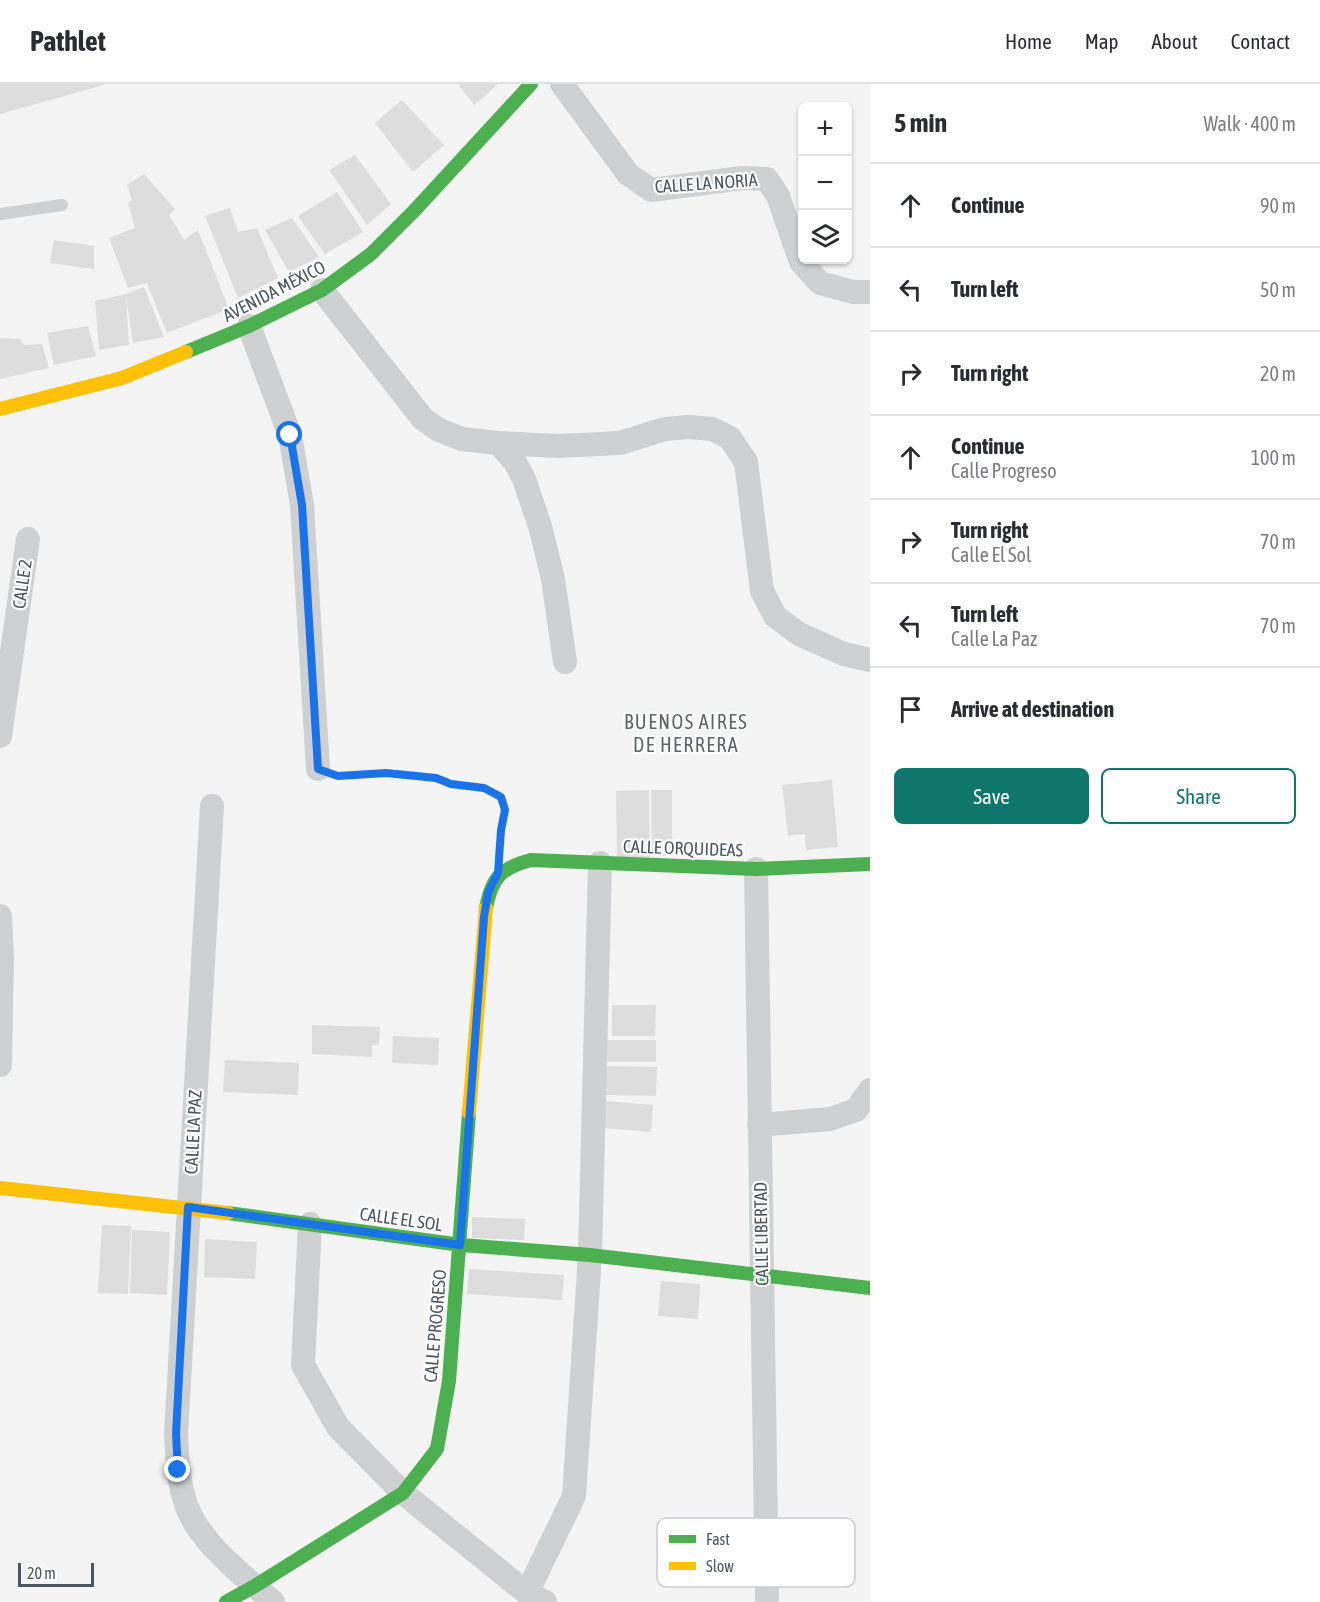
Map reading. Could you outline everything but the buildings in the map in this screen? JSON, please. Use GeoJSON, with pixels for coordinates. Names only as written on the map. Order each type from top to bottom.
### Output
{"type":"FeatureCollection","features":[{"type":"Feature","properties":{"kind":"street","name":"AVENIDA MÉXICO"},"geometry":{"type":"LineString","coordinates":[[0,409],[122,378],[249,326],[322,290],[371,254],[414,211],[531,84]]}},
{"type":"Feature","properties":{"kind":"street","name":"CALLE LA NORIA"},"geometry":{"type":"LineString","coordinates":[[562,84],[628,174],[651,190],[742,178],[767,179],[778,196],[801,262],[820,283],[852,292],[870,292]]}},
{"type":"Feature","properties":{"kind":"street"},"geometry":{"type":"LineString","coordinates":[[322,290],[423,419],[439,430],[462,439],[558,446],[620,443],[665,429],[689,427],[712,429],[730,438],[747,462],[762,591],[775,616],[799,634],[844,654],[870,660]]}},
{"type":"Feature","properties":{"kind":"street"},"geometry":{"type":"LineString","coordinates":[[249,326],[290,435],[302,505],[318,769]]}},
{"type":"Feature","properties":{"kind":"street"},"geometry":{"type":"LineString","coordinates":[[498,443],[515,462],[540,526],[553,579],[565,663]]}},
{"type":"Feature","properties":{"kind":"street","name":"CALLE 2"},"geometry":{"type":"LineString","coordinates":[[0,736],[28,539]]}},
{"type":"Feature","properties":{"kind":"street","name":"CALLE LA PAZ"},"geometry":{"type":"LineString","coordinates":[[212,806],[176,1434],[178,1470],[184,1500],[194,1524],[210,1543],[273,1602]]}},
{"type":"Feature","properties":{"kind":"street","name":"CALLE ORQUIDEAS"},"geometry":{"type":"LineString","coordinates":[[498,873],[514,864],[531,860],[756,869],[870,864]]}},
{"type":"Feature","properties":{"kind":"street"},"geometry":{"type":"LineString","coordinates":[[310,1224],[303,1365],[338,1427],[403,1492],[536,1597],[574,1496],[590,1255],[600,863]]}},
{"type":"Feature","properties":{"kind":"street","name":"CALLE LIBERTAD"},"geometry":{"type":"LineString","coordinates":[[756,869],[766,1518]]}},
{"type":"Feature","properties":{"kind":"street","name":"CALLE PROGRESO"},"geometry":{"type":"LineString","coordinates":[[226,1602],[403,1492],[437,1449],[449,1381],[484,917],[488,893],[498,873]]}},
{"type":"Feature","properties":{"kind":"street"},"geometry":{"type":"LineString","coordinates":[[0,916],[2,957],[0,1065]]}},
{"type":"Feature","properties":{"kind":"street"},"geometry":{"type":"LineString","coordinates":[[759,1125],[830,1119],[856,1110],[870,1090]]}},
{"type":"Feature","properties":{"kind":"street","name":"CALLE EL SOL"},"geometry":{"type":"LineString","coordinates":[[0,1188],[188,1207],[460,1245],[590,1255],[870,1288]]}},
{"type":"Feature","properties":{"kind":"street","name":"CALLE LIBERTAD"},"geometry":{"type":"LineString","coordinates":[[767,1587],[767,1599]]}},
{"type":"Feature","properties":{"kind":"lane"},"geometry":{"type":"LineString","coordinates":[[0,214],[62,205]]}},
{"type":"Feature","properties":{"kind":"path"},"geometry":{"type":"LineString","coordinates":[[318,769],[338,776],[386,773],[436,778],[451,784],[484,788],[501,797],[505,810],[498,873]]}},
{"type":"Feature","properties":{"kind":"traffic: fast"},"geometry":{"type":"LineString","coordinates":[[186,352],[249,326],[322,290],[371,254],[414,211],[531,84]]}},
{"type":"Feature","properties":{"kind":"traffic: fast"},"geometry":{"type":"LineString","coordinates":[[486,908],[491,889],[500,875],[512,867],[531,860],[756,869],[870,864]]}},
{"type":"Feature","properties":{"kind":"traffic: fast"},"geometry":{"type":"LineString","coordinates":[[226,1602],[403,1493],[437,1449],[449,1381],[469,1113]]}},
{"type":"Feature","properties":{"kind":"traffic: fast"},"geometry":{"type":"LineString","coordinates":[[228,1213],[461,1245],[590,1255],[870,1288]]}},
{"type":"Feature","properties":{"kind":"traffic: slow"},"geometry":{"type":"LineString","coordinates":[[0,409],[122,378],[186,352]]}},
{"type":"Feature","properties":{"kind":"traffic: slow"},"geometry":{"type":"LineString","coordinates":[[469,1113],[486,908]]}},
{"type":"Feature","properties":{"kind":"traffic: slow"},"geometry":{"type":"LineString","coordinates":[[0,1188],[228,1213]]}},
{"type":"Feature","properties":{"kind":"district","name":"BUENOS AIRES DE HERRERA"},"geometry":{"type":"Point","coordinates":[686,732]}},
{"type":"Feature","properties":{"kind":"route"},"geometry":{"type":"LineString","coordinates":[[178,1470],[176,1434],[188,1207],[460,1245],[484,917],[488,893],[498,873],[505,810],[501,797],[484,788],[451,784],[436,778],[386,773],[338,776],[318,769],[302,505],[290,435]]}}]}
